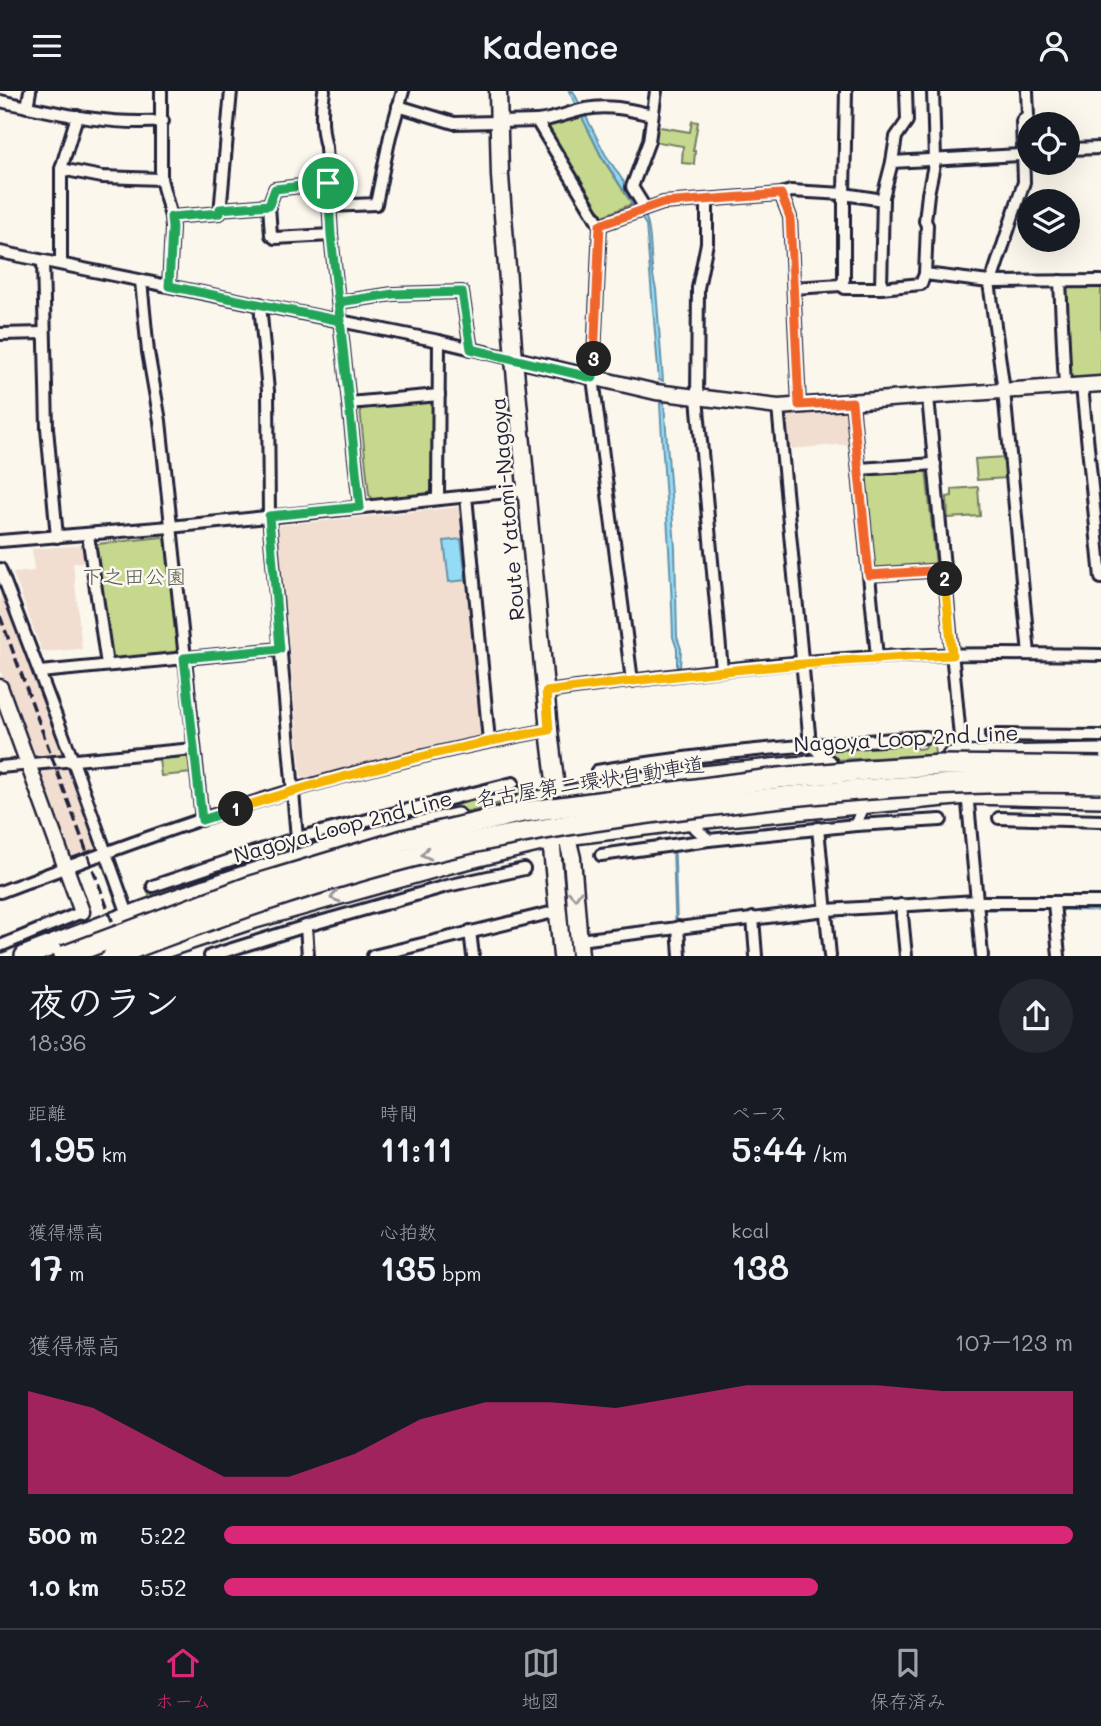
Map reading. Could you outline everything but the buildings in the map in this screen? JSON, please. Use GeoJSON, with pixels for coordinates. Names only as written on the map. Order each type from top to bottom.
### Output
{"type":"FeatureCollection","features":[{"type":"Feature","properties":{"kind":"highway","name":"Nagoya Loop 2nd Line"},"geometry":{"type":"LineString","coordinates":[[26,956],[128,916],[251,874],[403,829],[557,797],[723,773],[961,756],[1100,751]]}},
{"type":"Feature","properties":{"kind":"highway","name":"名古屋第二環状自動車道"},"geometry":{"type":"LineString","coordinates":[[64,956],[251,886],[403,840],[523,812],[765,779],[1100,751]]}},
{"type":"Feature","properties":{"kind":"highway","name":"名古屋第二環状自動車道"},"geometry":{"type":"LineString","coordinates":[[113,956],[256,903],[422,855],[524,831],[604,818],[791,795],[945,783],[1101,783]]}},
{"type":"Feature","properties":{"kind":"highway"},"geometry":{"type":"LineString","coordinates":[[140,956],[248,920],[450,863],[559,837],[685,820],[967,794],[1101,797]]}},
{"type":"Feature","properties":{"kind":"main road","name":"Route Yatomi-Nagoya"},"geometry":{"type":"LineString","coordinates":[[498,91],[514,359],[557,797],[558,911],[562,956]]}},
{"type":"Feature","properties":{"kind":"main road","name":"Route Yatomi-Nagoya"},"geometry":{"type":"LineString","coordinates":[[559,837],[572,858],[580,948]]}},
{"type":"Feature","properties":{"kind":"street"},"geometry":{"type":"LineString","coordinates":[[27,107],[30,91]]}},
{"type":"Feature","properties":{"kind":"street"},"geometry":{"type":"LineString","coordinates":[[161,91],[161,179],[172,228],[169,286]]}},
{"type":"Feature","properties":{"kind":"street"},"geometry":{"type":"LineString","coordinates":[[171,217],[220,213],[231,91]]}},
{"type":"Feature","properties":{"kind":"street"},"geometry":{"type":"LineString","coordinates":[[324,91],[322,103],[331,235],[360,507]]}},
{"type":"Feature","properties":{"kind":"street"},"geometry":{"type":"LineString","coordinates":[[329,206],[376,204],[403,91]]}},
{"type":"Feature","properties":{"kind":"street"},"geometry":{"type":"LineString","coordinates":[[641,209],[632,187],[649,141],[656,91]]}},
{"type":"Feature","properties":{"kind":"street"},"geometry":{"type":"LineString","coordinates":[[841,285],[844,279],[846,91]]}},
{"type":"Feature","properties":{"kind":"street"},"geometry":{"type":"LineString","coordinates":[[881,288],[883,200],[896,137],[907,121],[906,91]]}},
{"type":"Feature","properties":{"kind":"street"},"geometry":{"type":"LineString","coordinates":[[793,288],[841,285],[845,288],[881,288],[921,284],[925,274],[928,194],[936,160],[933,91]]}},
{"type":"Feature","properties":{"kind":"street"},"geometry":{"type":"LineString","coordinates":[[1027,91],[1028,112]]}},
{"type":"Feature","properties":{"kind":"street"},"geometry":{"type":"LineString","coordinates":[[0,101],[77,116],[139,123],[163,121]]}},
{"type":"Feature","properties":{"kind":"street"},"geometry":{"type":"LineString","coordinates":[[398,106],[454,123],[537,121],[581,110],[623,108],[652,115]]}},
{"type":"Feature","properties":{"kind":"street"},"geometry":{"type":"LineString","coordinates":[[61,264],[61,169],[77,116]]}},
{"type":"Feature","properties":{"kind":"street"},"geometry":{"type":"LineString","coordinates":[[537,121],[600,225],[593,378],[632,681]]}},
{"type":"Feature","properties":{"kind":"street"},"geometry":{"type":"LineString","coordinates":[[1080,149],[1101,148]]}},
{"type":"Feature","properties":{"kind":"street"},"geometry":{"type":"LineString","coordinates":[[892,162],[1017,155]]}},
{"type":"Feature","properties":{"kind":"street"},"geometry":{"type":"LineString","coordinates":[[61,169],[102,177],[161,179]]}},
{"type":"Feature","properties":{"kind":"street"},"geometry":{"type":"LineString","coordinates":[[1025,175],[990,282],[1004,391],[1029,654]]}},
{"type":"Feature","properties":{"kind":"street"},"geometry":{"type":"LineString","coordinates":[[328,183],[275,189],[269,205],[271,235],[275,238],[331,235]]}},
{"type":"Feature","properties":{"kind":"street"},"geometry":{"type":"LineString","coordinates":[[600,225],[663,203],[791,191],[844,194],[883,200]]}},
{"type":"Feature","properties":{"kind":"street"},"geometry":{"type":"LineString","coordinates":[[781,194],[790,217],[799,405]]}},
{"type":"Feature","properties":{"kind":"street"},"geometry":{"type":"LineString","coordinates":[[707,200],[707,243],[698,288],[697,398],[722,670]]}},
{"type":"Feature","properties":{"kind":"street"},"geometry":{"type":"LineString","coordinates":[[220,209],[269,205]]}},
{"type":"Feature","properties":{"kind":"street"},"geometry":{"type":"LineString","coordinates":[[0,252],[439,341],[656,392],[697,398],[778,407],[1101,384]]}},
{"type":"Feature","properties":{"kind":"street"},"geometry":{"type":"LineString","coordinates":[[43,261],[47,428],[57,537]]}},
{"type":"Feature","properties":{"kind":"street"},"geometry":{"type":"LineString","coordinates":[[925,274],[990,282],[1101,281]]}},
{"type":"Feature","properties":{"kind":"street"},"geometry":{"type":"LineString","coordinates":[[142,281],[148,352],[160,421],[202,820]]}},
{"type":"Feature","properties":{"kind":"street"},"geometry":{"type":"LineString","coordinates":[[1060,281],[1065,387]]}},
{"type":"Feature","properties":{"kind":"street"},"geometry":{"type":"LineString","coordinates":[[339,302],[393,294],[462,292],[471,349]]}},
{"type":"Feature","properties":{"kind":"street"},"geometry":{"type":"LineString","coordinates":[[260,305],[268,391],[269,516],[297,838]]}},
{"type":"Feature","properties":{"kind":"street"},"geometry":{"type":"LineString","coordinates":[[0,334],[44,333]]}},
{"type":"Feature","properties":{"kind":"street"},"geometry":{"type":"LineString","coordinates":[[438,499],[439,341]]}},
{"type":"Feature","properties":{"kind":"street"},"geometry":{"type":"LineString","coordinates":[[1082,386],[1101,578]]}},
{"type":"Feature","properties":{"kind":"street"},"geometry":{"type":"LineString","coordinates":[[349,403],[439,395]]}},
{"type":"Feature","properties":{"kind":"street"},"geometry":{"type":"LineString","coordinates":[[928,397],[982,956]]}},
{"type":"Feature","properties":{"kind":"street"},"geometry":{"type":"LineString","coordinates":[[852,402],[877,657]]}},
{"type":"Feature","properties":{"kind":"street"},"geometry":{"type":"LineString","coordinates":[[778,407],[810,744],[832,764]]}},
{"type":"Feature","properties":{"kind":"street"},"geometry":{"type":"LineString","coordinates":[[859,470],[934,464]]}},
{"type":"Feature","properties":{"kind":"street"},"geometry":{"type":"LineString","coordinates":[[0,541],[88,535],[528,491]]}},
{"type":"Feature","properties":{"kind":"street"},"geometry":{"type":"LineString","coordinates":[[466,496],[489,741]]}},
{"type":"Feature","properties":{"kind":"street"},"geometry":{"type":"LineString","coordinates":[[88,535],[107,665]]}},
{"type":"Feature","properties":{"kind":"street"},"geometry":{"type":"LineString","coordinates":[[0,569],[74,761],[140,956]]}},
{"type":"Feature","properties":{"kind":"street"},"geometry":{"type":"LineString","coordinates":[[869,575],[944,570]]}},
{"type":"Feature","properties":{"kind":"street"},"geometry":{"type":"LineString","coordinates":[[40,672],[280,649]]}},
{"type":"Feature","properties":{"kind":"street"},"geometry":{"type":"LineString","coordinates":[[546,692],[722,670],[877,657],[1101,655]]}},
{"type":"Feature","properties":{"kind":"street"},"geometry":{"type":"LineString","coordinates":[[0,687],[82,912],[2,945]]}},
{"type":"Feature","properties":{"kind":"street"},"geometry":{"type":"LineString","coordinates":[[0,892],[106,852],[292,791],[489,741],[549,730]]}},
{"type":"Feature","properties":{"kind":"street"},"geometry":{"type":"LineString","coordinates":[[992,735],[1100,751]]}},
{"type":"Feature","properties":{"kind":"street"},"geometry":{"type":"LineString","coordinates":[[597,771],[810,744],[926,737]]}},
{"type":"Feature","properties":{"kind":"street"},"geometry":{"type":"LineString","coordinates":[[0,767],[194,749]]}},
{"type":"Feature","properties":{"kind":"street"},"geometry":{"type":"LineString","coordinates":[[723,773],[740,752]]}},
{"type":"Feature","properties":{"kind":"street"},"geometry":{"type":"LineString","coordinates":[[153,886],[297,838],[513,783]]}},
{"type":"Feature","properties":{"kind":"street"},"geometry":{"type":"LineString","coordinates":[[856,825],[863,802]]}},
{"type":"Feature","properties":{"kind":"street"},"geometry":{"type":"LineString","coordinates":[[382,818],[403,829]]}},
{"type":"Feature","properties":{"kind":"street"},"geometry":{"type":"LineString","coordinates":[[999,818],[1101,821]]}},
{"type":"Feature","properties":{"kind":"street"},"geometry":{"type":"LineString","coordinates":[[685,820],[709,840]]}},
{"type":"Feature","properties":{"kind":"street"},"geometry":{"type":"LineString","coordinates":[[601,855],[818,828],[941,820]]}},
{"type":"Feature","properties":{"kind":"street"},"geometry":{"type":"LineString","coordinates":[[818,828],[830,956]]}},
{"type":"Feature","properties":{"kind":"street"},"geometry":{"type":"LineString","coordinates":[[251,874],[260,850]]}},
{"type":"Feature","properties":{"kind":"street"},"geometry":{"type":"LineString","coordinates":[[447,886],[450,863]]}},
{"type":"Feature","properties":{"kind":"street"},"geometry":{"type":"LineString","coordinates":[[210,956],[447,886],[524,869]]}},
{"type":"Feature","properties":{"kind":"street"},"geometry":{"type":"LineString","coordinates":[[580,948],[678,927],[826,910],[977,902],[1101,902]]}},
{"type":"Feature","properties":{"kind":"street"},"geometry":{"type":"LineString","coordinates":[[1054,903],[1059,956]]}},
{"type":"Feature","properties":{"kind":"street"},"geometry":{"type":"LineString","coordinates":[[901,905],[906,956]]}},
{"type":"Feature","properties":{"kind":"street"},"geometry":{"type":"LineString","coordinates":[[373,956],[558,911]]}},
{"type":"Feature","properties":{"kind":"street"},"geometry":{"type":"LineString","coordinates":[[753,918],[756,956]]}},
{"type":"Feature","properties":{"kind":"street"},"geometry":{"type":"LineString","coordinates":[[248,920],[267,938]]}},
{"type":"Feature","properties":{"kind":"street"},"geometry":{"type":"LineString","coordinates":[[306,926],[309,956]]}},
{"type":"Feature","properties":{"kind":"street"},"geometry":{"type":"LineString","coordinates":[[678,927],[680,956]]}},
{"type":"Feature","properties":{"kind":"street"},"geometry":{"type":"LineString","coordinates":[[470,931],[473,956]]}},
{"type":"Feature","properties":{"kind":"street"},"geometry":{"type":"LineString","coordinates":[[2,945],[26,956]]}},
{"type":"Feature","properties":{"kind":"shaded area"},"geometry":{"type":"Polygon","coordinates":[[[845,412],[849,416],[851,444],[789,449],[786,418],[789,415],[845,412]]]}},
{"type":"Feature","properties":{"kind":"shaded area"},"geometry":{"type":"Polygon","coordinates":[[[460,507],[464,510],[485,733],[482,739],[307,781],[301,775],[278,528],[282,525],[460,507]]]}},
{"type":"Feature","properties":{"kind":"shaded area"},"geometry":{"type":"Polygon","coordinates":[[[82,545],[88,549],[89,561],[73,563],[82,649],[42,652],[13,573],[34,571],[32,549],[82,545]]]}},
{"type":"Feature","properties":{"kind":"shaded area"},"geometry":{"type":"Polygon","coordinates":[[[0,584],[62,751],[59,757],[32,758],[0,670],[0,584]]]}},
{"type":"Feature","properties":{"kind":"shaded area"},"geometry":{"type":"Polygon","coordinates":[[[64,767],[70,771],[98,850],[71,860],[36,770],[64,767]]]}},
{"type":"Feature","properties":{"kind":"green space"},"geometry":{"type":"Polygon","coordinates":[[[581,115],[601,156],[632,204],[601,217],[549,129],[551,123],[581,115]]]}},
{"type":"Feature","properties":{"kind":"green space"},"geometry":{"type":"Polygon","coordinates":[[[692,121],[698,122],[693,151],[694,164],[682,163],[683,146],[652,141],[654,126],[690,132],[692,121]]]}},
{"type":"Feature","properties":{"kind":"green space"},"geometry":{"type":"Polygon","coordinates":[[[1101,284],[1101,376],[1072,378],[1068,375],[1063,290],[1066,285],[1101,284]]]}},
{"type":"Feature","properties":{"kind":"green space"},"geometry":{"type":"Polygon","coordinates":[[[433,401],[433,488],[428,495],[374,500],[369,495],[360,408],[362,405],[433,401]]]}},
{"type":"Feature","properties":{"kind":"green space"},"geometry":{"type":"Polygon","coordinates":[[[1005,457],[1007,478],[977,480],[975,459],[1005,457]]]}},
{"type":"Feature","properties":{"kind":"green space"},"geometry":{"type":"Polygon","coordinates":[[[926,469],[936,566],[877,572],[874,569],[866,475],[926,469]]]}},
{"type":"Feature","properties":{"kind":"green space"},"geometry":{"type":"Polygon","coordinates":[[[978,487],[980,516],[948,518],[947,497],[952,496],[952,489],[978,487]]]}},
{"type":"Feature","properties":{"kind":"green space","name":"下之田公園"},"geometry":{"type":"Polygon","coordinates":[[[162,537],[166,540],[178,648],[174,653],[114,659],[108,655],[93,548],[97,544],[162,537]]]}},
{"type":"Feature","properties":{"kind":"green space"},"geometry":{"type":"Polygon","coordinates":[[[991,740],[997,746],[1002,745],[1002,740],[1098,741],[1097,747],[987,750],[986,741],[991,740]]]}},
{"type":"Feature","properties":{"kind":"green space"},"geometry":{"type":"Polygon","coordinates":[[[916,742],[917,749],[925,748],[927,743],[934,743],[935,755],[835,760],[826,753],[827,749],[916,742]]]}},
{"type":"Feature","properties":{"kind":"green space"},"geometry":{"type":"Polygon","coordinates":[[[186,756],[191,760],[192,773],[161,776],[159,759],[186,756]]]}},
{"type":"Feature","properties":{"kind":"green space"},"geometry":{"type":"Polygon","coordinates":[[[725,756],[728,763],[724,768],[592,787],[591,777],[600,775],[601,781],[608,780],[607,774],[725,756]]]}},
{"type":"Feature","properties":{"kind":"green space"},"geometry":{"type":"Polygon","coordinates":[[[520,787],[523,800],[410,825],[394,822],[397,816],[487,795],[490,806],[507,801],[520,787]]]}},
{"type":"Feature","properties":{"kind":"green space"},"geometry":{"type":"Polygon","coordinates":[[[360,829],[372,836],[261,861],[267,854],[278,850],[360,829]]]}},
{"type":"Feature","properties":{"kind":"green space"},"geometry":{"type":"Polygon","coordinates":[[[235,862],[224,879],[152,903],[145,885],[148,884],[152,895],[160,893],[158,887],[235,862]]]}},
{"type":"Feature","properties":{"kind":"water"},"geometry":{"type":"Polygon","coordinates":[[[569,91],[573,91],[605,154],[644,212],[647,221],[656,289],[663,381],[659,380],[646,225],[601,155],[569,91]]]}},
{"type":"Feature","properties":{"kind":"water"},"geometry":{"type":"Polygon","coordinates":[[[660,403],[664,403],[675,548],[680,667],[677,667],[677,649],[673,637],[660,403]]]}},
{"type":"Feature","properties":{"kind":"water"},"geometry":{"type":"Polygon","coordinates":[[[461,539],[466,580],[449,582],[444,541],[461,539]]]}},
{"type":"Feature","properties":{"kind":"waterway"},"geometry":{"type":"LineString","coordinates":[[674,854],[676,918]]}},
{"type":"Feature","properties":{"kind":"waterway"},"geometry":{"type":"LineString","coordinates":[[985,909],[1045,908]]}},
{"type":"Feature","properties":{"kind":"waterway"},"geometry":{"type":"LineString","coordinates":[[913,911],[937,909]]}},
{"type":"Feature","properties":{"kind":"waterway"},"geometry":{"type":"LineString","coordinates":[[1063,909],[1101,910]]}},
{"type":"Feature","properties":{"kind":"waterway"},"geometry":{"type":"LineString","coordinates":[[835,915],[894,912]]}},
{"type":"Feature","properties":{"kind":"waterway"},"geometry":{"type":"LineString","coordinates":[[765,923],[818,917]]}},
{"type":"Feature","properties":{"kind":"railway"},"geometry":{"type":"LineString","coordinates":[[0,616],[125,956]]}},
{"type":"Feature","properties":{"kind":"route"},"geometry":{"type":"LineString","coordinates":[[328,183],[275,189],[272,191],[269,205],[171,217],[169,286],[341,321],[339,302],[393,294],[462,292],[471,349],[593,378],[600,225],[663,203],[781,194],[790,217],[799,405],[852,402],[869,575],[944,570],[952,655],[877,657],[722,670],[546,692],[549,730],[489,741],[292,791],[202,820],[184,658],[280,649],[269,516],[360,507],[341,321],[339,302],[331,235],[328,183]]}}]}
